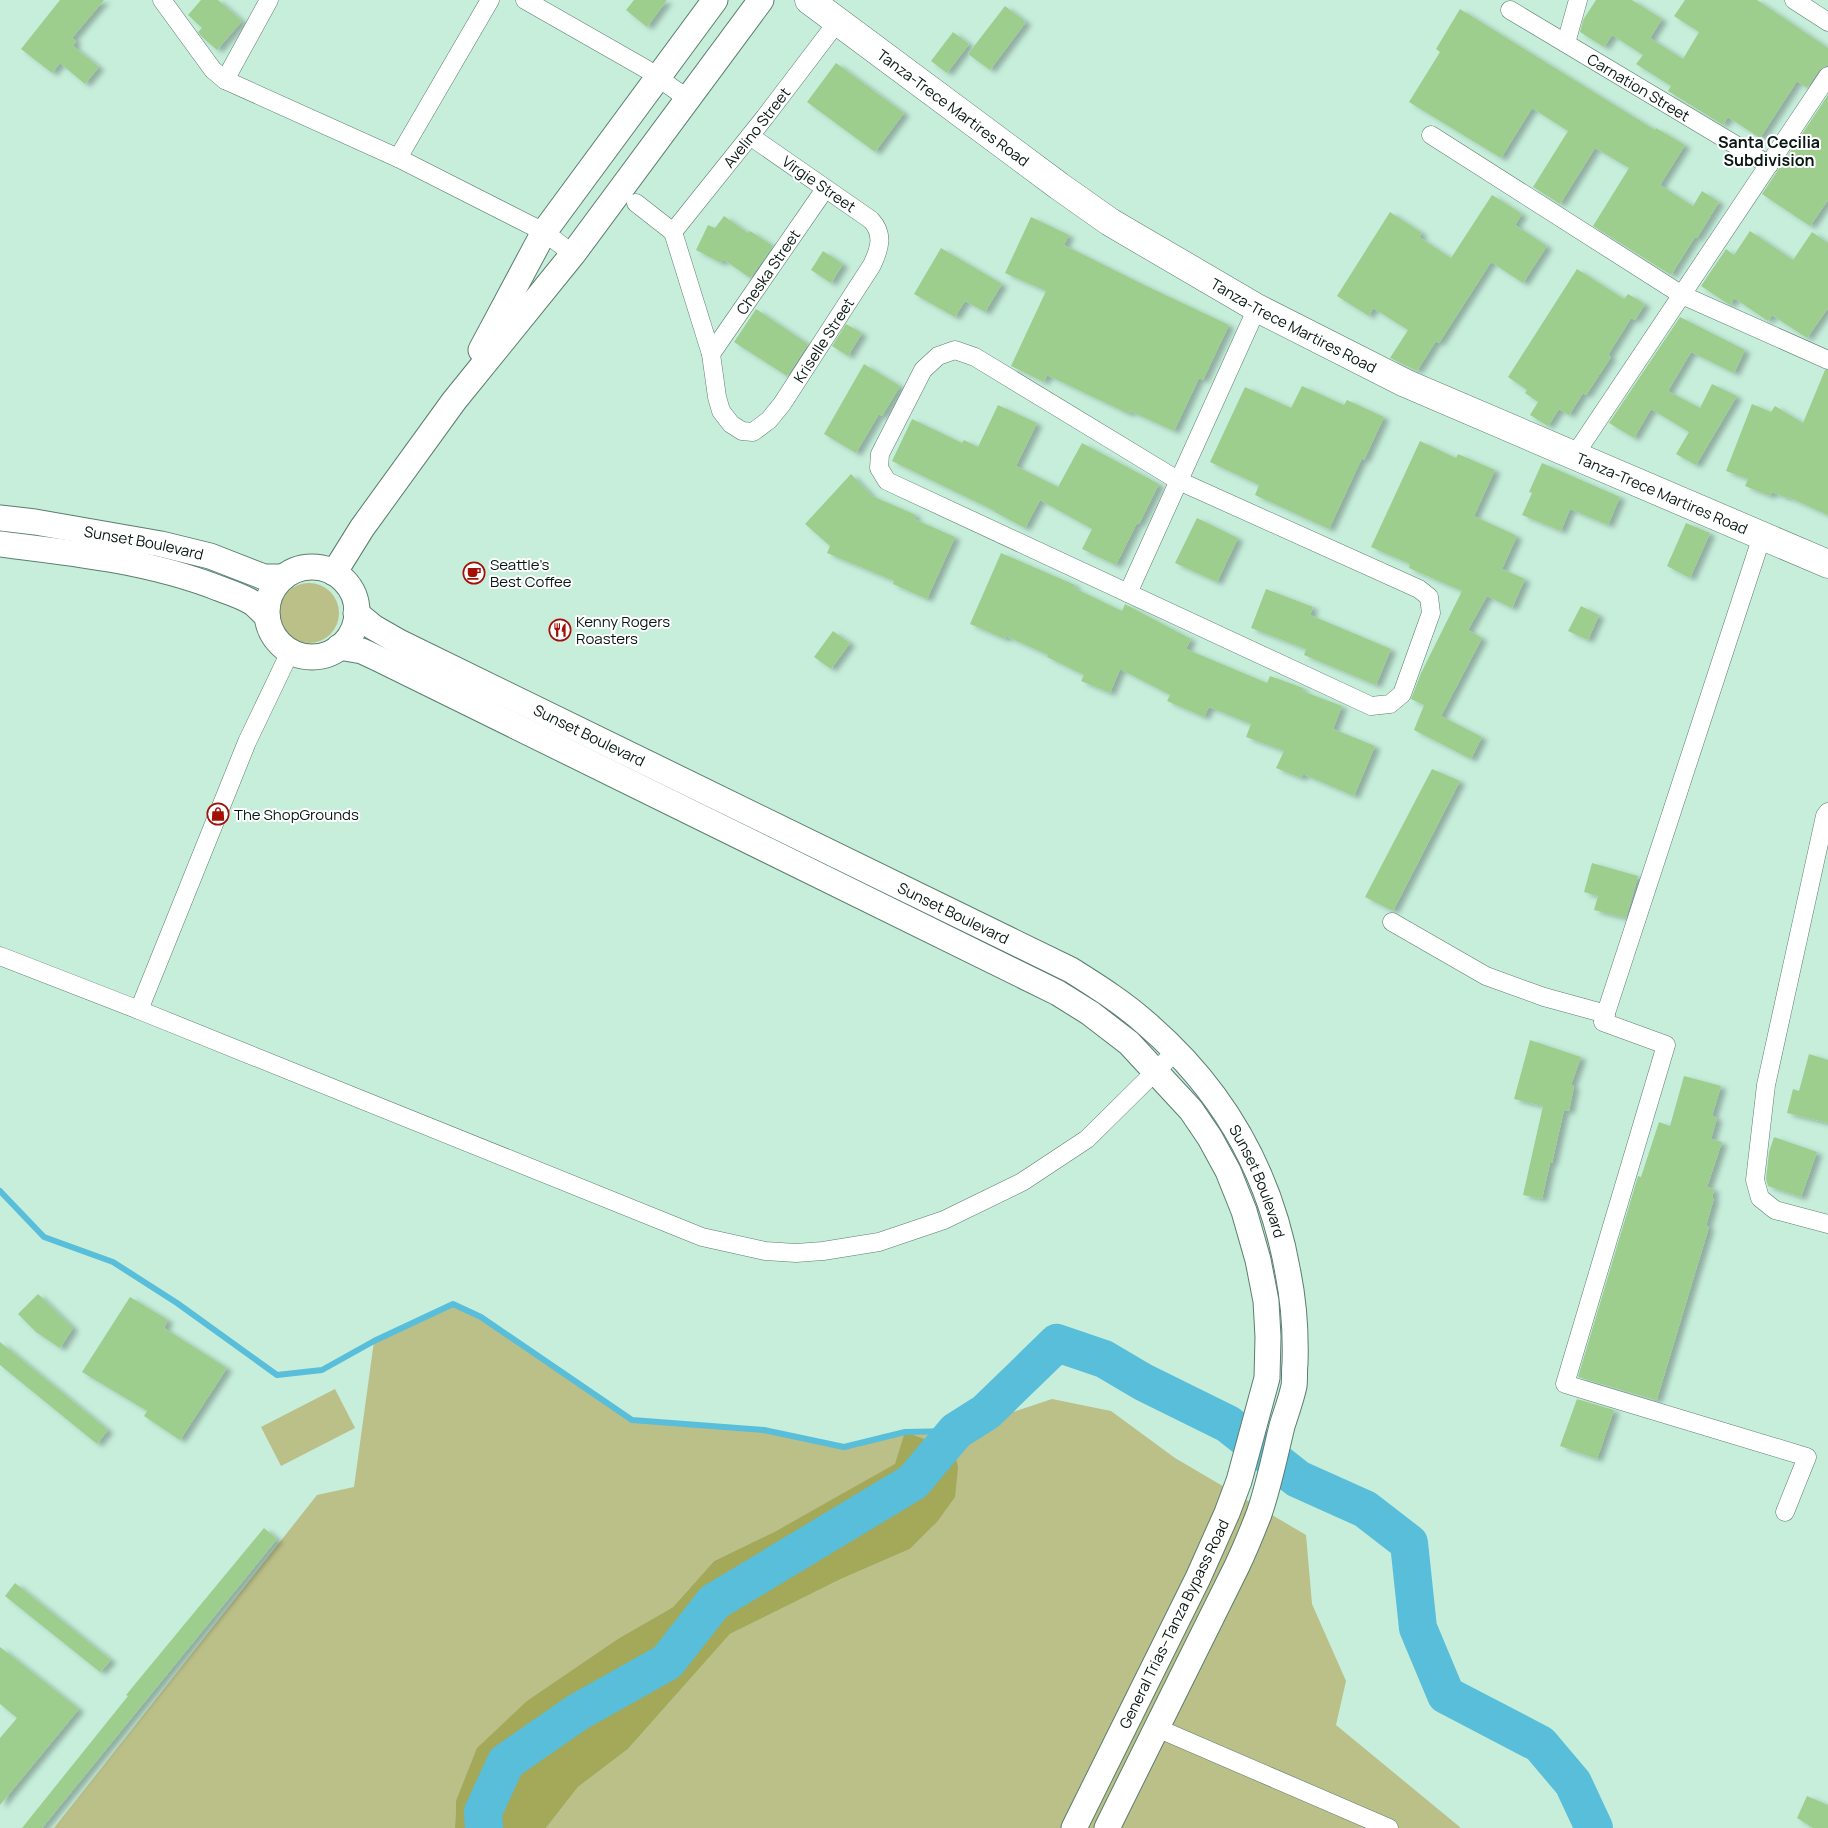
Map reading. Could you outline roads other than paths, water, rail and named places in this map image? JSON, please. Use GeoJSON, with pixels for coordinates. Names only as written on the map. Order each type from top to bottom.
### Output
{"type":"FeatureCollection","features":[{"type":"Feature","properties":{"kind":"main road"},"geometry":{"type":"LineString","coordinates":[[454,400],[544,232],[715,0]]}},
{"type":"Feature","properties":{"kind":"main road"},"geometry":{"type":"LineString","coordinates":[[334,573],[362,528],[454,400],[573,254],[760,0]]}},
{"type":"Feature","properties":{"kind":"main road","name":"Tanza-Trece Martires Road"},"geometry":{"type":"LineString","coordinates":[[809,0],[1058,186],[1110,222],[1257,308],[1405,382],[1828,564]]}},
{"type":"Feature","properties":{"kind":"main road","name":"Sunset Boulevard"},"geometry":{"type":"LineString","coordinates":[[0,518],[35,522],[161,544],[210,556],[264,577],[284,577]]}},
{"type":"Feature","properties":{"kind":"main road","name":"Sunset Boulevard"},"geometry":{"type":"LineString","coordinates":[[0,544],[93,557],[156,569],[199,581],[237,596],[253,603],[267,616]]}},
{"type":"Feature","properties":{"kind":"main road"},"geometry":{"type":"LineString","coordinates":[[313,567],[334,573],[343,580],[355,601],[356,613],[352,632],[339,647],[330,653],[310,657],[290,652],[281,646],[269,627],[267,605],[270,595],[284,577],[303,568],[313,567]]}},
{"type":"Feature","properties":{"kind":"main road","name":"Sunset Boulevard"},"geometry":{"type":"LineString","coordinates":[[356,613],[373,627],[407,646],[1072,970],[1107,993],[1147,1024],[1176,1050],[1212,1092],[1233,1123],[1253,1160],[1270,1203],[1285,1256],[1293,1301],[1294,1386],[1284,1422]]}},
{"type":"Feature","properties":{"kind":"main road","name":"Sunset Boulevard"},"geometry":{"type":"LineString","coordinates":[[339,647],[379,658],[1058,992],[1090,1013],[1129,1043],[1192,1110],[1228,1171],[1244,1211],[1258,1260],[1266,1301],[1267,1378],[1258,1415]]}},
{"type":"Feature","properties":{"kind":"main road","name":"General Trias–Tanza Bypass Road"},"geometry":{"type":"LineString","coordinates":[[1074,1828],[1198,1578],[1224,1521],[1239,1481],[1258,1415]]}},
{"type":"Feature","properties":{"kind":"main road","name":"General Trias–Tanza Bypass Road"},"geometry":{"type":"LineString","coordinates":[[1107,1828],[1238,1566],[1267,1488],[1284,1422]]}},
{"type":"Feature","properties":{"kind":"street"},"geometry":{"type":"LineString","coordinates":[[162,0],[213,70],[225,80],[398,158],[544,232],[573,254]]}},
{"type":"Feature","properties":{"kind":"street"},"geometry":{"type":"LineString","coordinates":[[225,80],[269,0]]}},
{"type":"Feature","properties":{"kind":"street"},"geometry":{"type":"LineString","coordinates":[[398,158],[490,0]]}},
{"type":"Feature","properties":{"kind":"street"},"geometry":{"type":"LineString","coordinates":[[525,0],[658,77],[688,99]]}},
{"type":"Feature","properties":{"kind":"street"},"geometry":{"type":"LineString","coordinates":[[1566,43],[1578,0]]}},
{"type":"Feature","properties":{"kind":"street"},"geometry":{"type":"LineString","coordinates":[[1794,0],[1828,22]]}},
{"type":"Feature","properties":{"kind":"street","name":"Carnation Street"},"geometry":{"type":"LineString","coordinates":[[1510,10],[1769,165]]}},
{"type":"Feature","properties":{"kind":"street","name":"Avelino Street"},"geometry":{"type":"LineString","coordinates":[[673,232],[750,136],[838,21]]}},
{"type":"Feature","properties":{"kind":"street"},"geometry":{"type":"LineString","coordinates":[[1574,456],[1828,76]]}},
{"type":"Feature","properties":{"kind":"street"},"geometry":{"type":"LineString","coordinates":[[1431,134],[1682,295],[1828,359]]}},
{"type":"Feature","properties":{"kind":"street","name":"Virgie Street"},"geometry":{"type":"LineString","coordinates":[[750,136],[871,220],[878,227],[880,238]]}},
{"type":"Feature","properties":{"kind":"street","name":"Cheska Street"},"geometry":{"type":"LineString","coordinates":[[711,354],[825,189]]}},
{"type":"Feature","properties":{"kind":"street"},"geometry":{"type":"LineString","coordinates":[[636,203],[673,232],[711,354]]}},
{"type":"Feature","properties":{"kind":"street","name":"Kriselle Street"},"geometry":{"type":"LineString","coordinates":[[711,354],[717,397],[721,411],[731,424],[742,431],[753,432],[770,420],[782,404],[872,265],[878,252],[880,238]]}},
{"type":"Feature","properties":{"kind":"street"},"geometry":{"type":"LineString","coordinates":[[1128,593],[1257,308]]}},
{"type":"Feature","properties":{"kind":"street"},"geometry":{"type":"LineString","coordinates":[[955,350],[975,357],[1179,480],[1419,589],[1429,597],[1431,613],[1402,694],[1390,704],[1371,706],[1128,593],[887,481],[879,468],[880,454],[923,370],[938,356],[955,350]]}},
{"type":"Feature","properties":{"kind":"street"},"geometry":{"type":"LineString","coordinates":[[1762,536],[1603,1022],[1666,1045],[1566,1384],[1807,1457],[1785,1512]]}},
{"type":"Feature","properties":{"kind":"street"},"geometry":{"type":"LineString","coordinates":[[139,1010],[248,742],[290,652]]}},
{"type":"Feature","properties":{"kind":"street"},"geometry":{"type":"LineString","coordinates":[[1828,812],[1825,816],[1766,1085],[1755,1180],[1760,1198],[1775,1210],[1828,1224]]}},
{"type":"Feature","properties":{"kind":"street"},"geometry":{"type":"LineString","coordinates":[[1392,922],[1486,976],[1544,998],[1606,1014]]}},
{"type":"Feature","properties":{"kind":"street"},"geometry":{"type":"LineString","coordinates":[[0,956],[139,1010],[702,1237],[765,1251],[796,1253],[824,1251],[879,1242],[944,1220],[1022,1182],[1087,1138],[1176,1050]]}},
{"type":"Feature","properties":{"kind":"street"},"geometry":{"type":"LineString","coordinates":[[1157,1728],[1389,1828]]}},
{"type":"Feature","properties":{"kind":"waterway"},"geometry":{"type":"LineString","coordinates":[[0,1191],[44,1237],[113,1262],[177,1303],[277,1375],[322,1370],[374,1341],[453,1304],[481,1317],[632,1420],[764,1430],[844,1447],[905,1432],[956,1431]]}},
{"type":"Feature","properties":{"kind":"waterway"},"geometry":{"type":"LineString","coordinates":[[484,1828],[483,1812],[506,1762],[578,1712],[667,1662],[714,1602],[913,1482],[956,1431],[986,1412],[1057,1343],[1104,1359],[1143,1382],[1228,1424],[1298,1479],[1365,1509],[1409,1543],[1418,1628],[1446,1695],[1540,1744],[1573,1783],[1594,1828]]}},
{"type":"Feature","properties":{"kind":"place","name":"Seattle's Best Coffee"},"geometry":{"type":"Point","coordinates":[474,573]}},
{"type":"Feature","properties":{"kind":"place","name":"Kenny Rogers Roasters"},"geometry":{"type":"Point","coordinates":[560,630]}},
{"type":"Feature","properties":{"kind":"place","name":"The ShopGrounds"},"geometry":{"type":"Point","coordinates":[218,814]}},
{"type":"Feature","properties":{"kind":"district","name":"Santa Cecilia Subdivision"},"geometry":{"type":"Point","coordinates":[1769,151]}}]}
